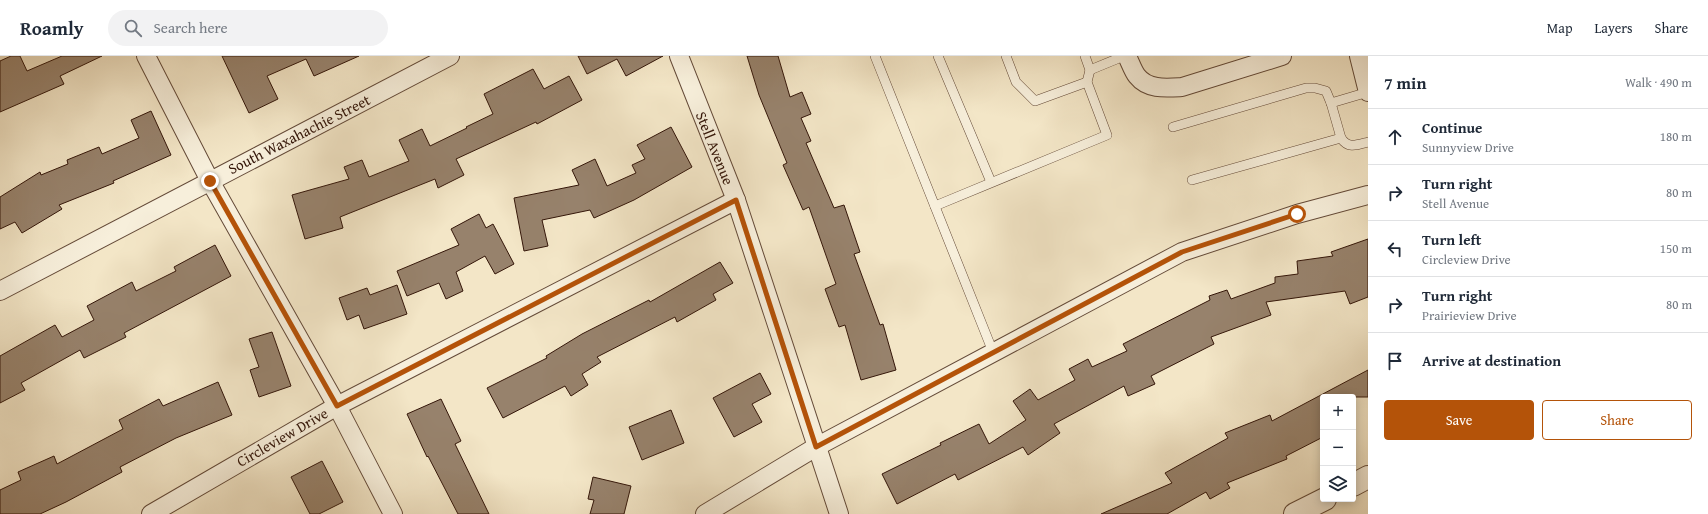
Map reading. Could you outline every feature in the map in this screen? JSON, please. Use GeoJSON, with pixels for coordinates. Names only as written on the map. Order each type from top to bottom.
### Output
{"type":"FeatureCollection","features":[{"type":"Feature","properties":{"kind":"street"},"geometry":{"type":"LineString","coordinates":[[146,56],[210,181],[337,406],[393,514]]}},
{"type":"Feature","properties":{"kind":"street","name":"South Waxahachie Street"},"geometry":{"type":"LineString","coordinates":[[0,291],[450,56]]}},
{"type":"Feature","properties":{"kind":"street","name":"Stell Avenue"},"geometry":{"type":"LineString","coordinates":[[678,56],[736,200],[839,514]]}},
{"type":"Feature","properties":{"kind":"street"},"geometry":{"type":"LineString","coordinates":[[1127,56],[1137,77],[1152,86],[1165,88],[1182,87],[1282,56]]}},
{"type":"Feature","properties":{"kind":"street"},"geometry":{"type":"LineString","coordinates":[[1359,56],[1368,92]]}},
{"type":"Feature","properties":{"kind":"street"},"geometry":{"type":"LineString","coordinates":[[705,514],[816,447],[1182,252],[1297,214],[1368,195]]}},
{"type":"Feature","properties":{"kind":"street","name":"Circleview Drive"},"geometry":{"type":"LineString","coordinates":[[151,514],[337,406],[736,200]]}},
{"type":"Feature","properties":{"kind":"street"},"geometry":{"type":"LineString","coordinates":[[1356,483],[1368,477]]}},
{"type":"Feature","properties":{"kind":"street"},"geometry":{"type":"LineString","coordinates":[[1295,514],[1320,502]]}},
{"type":"Feature","properties":{"kind":"lane"},"geometry":{"type":"LineString","coordinates":[[876,56],[934,206],[993,352]]}},
{"type":"Feature","properties":{"kind":"lane"},"geometry":{"type":"LineString","coordinates":[[938,56],[991,182]]}},
{"type":"Feature","properties":{"kind":"lane"},"geometry":{"type":"LineString","coordinates":[[1006,56],[1016,82],[1035,101],[1087,82]]}},
{"type":"Feature","properties":{"kind":"lane"},"geometry":{"type":"LineString","coordinates":[[934,206],[1107,135],[1087,82],[1090,70],[1085,56]]}},
{"type":"Feature","properties":{"kind":"lane"},"geometry":{"type":"LineString","coordinates":[[1090,70],[1124,56]]}},
{"type":"Feature","properties":{"kind":"lane"},"geometry":{"type":"LineString","coordinates":[[1174,127],[1306,88],[1316,88],[1326,91],[1341,138],[1344,142],[1349,146],[1368,142]]}},
{"type":"Feature","properties":{"kind":"lane"},"geometry":{"type":"LineString","coordinates":[[1331,103],[1368,92]]}},
{"type":"Feature","properties":{"kind":"lane"},"geometry":{"type":"LineString","coordinates":[[1192,180],[1341,138]]}},
{"type":"Feature","properties":{"kind":"building"},"geometry":{"type":"Polygon","coordinates":[[[11,56],[20,56],[27,71],[62,56],[102,56],[60,76],[64,84],[0,112],[0,61],[11,56]]]}},
{"type":"Feature","properties":{"kind":"building"},"geometry":{"type":"Polygon","coordinates":[[[222,56],[359,56],[314,76],[306,59],[267,76],[278,99],[249,113],[222,56]]]}},
{"type":"Feature","properties":{"kind":"building"},"geometry":{"type":"Polygon","coordinates":[[[578,56],[663,56],[626,76],[617,59],[587,74],[578,56]]]}},
{"type":"Feature","properties":{"kind":"building"},"geometry":{"type":"Polygon","coordinates":[[[747,56],[778,56],[790,97],[802,92],[811,114],[801,118],[811,141],[806,143],[834,208],[844,205],[860,252],[854,254],[880,325],[883,324],[896,370],[861,380],[845,325],[839,327],[825,289],[836,284],[809,207],[803,210],[783,165],[787,163],[759,95],[747,56]]]}},
{"type":"Feature","properties":{"kind":"building"},"geometry":{"type":"Polygon","coordinates":[[[533,69],[544,89],[569,76],[582,100],[537,124],[536,122],[456,159],[464,175],[438,188],[435,179],[340,217],[343,228],[305,239],[292,195],[349,179],[344,167],[362,160],[369,177],[409,161],[399,140],[422,129],[430,146],[467,128],[466,127],[493,114],[484,94],[533,69]]]}},
{"type":"Feature","properties":{"kind":"building"},"geometry":{"type":"Polygon","coordinates":[[[151,111],[171,155],[113,181],[114,183],[59,205],[62,209],[22,233],[15,222],[0,229],[0,197],[40,172],[41,175],[68,164],[67,160],[99,147],[102,154],[139,138],[131,120],[151,111]]]}},
{"type":"Feature","properties":{"kind":"building"},"geometry":{"type":"Polygon","coordinates":[[[671,127],[692,167],[634,200],[594,218],[590,210],[542,220],[548,246],[524,251],[514,198],[579,185],[572,170],[595,159],[607,186],[636,173],[632,165],[645,159],[637,145],[671,127]]]}},
{"type":"Feature","properties":{"kind":"building"},"geometry":{"type":"Polygon","coordinates":[[[479,214],[486,228],[493,224],[514,264],[495,274],[485,256],[456,272],[463,291],[446,299],[439,283],[407,296],[397,271],[459,245],[451,229],[479,214]]]}},
{"type":"Feature","properties":{"kind":"building"},"geometry":{"type":"Polygon","coordinates":[[[1368,239],[1368,297],[1350,304],[1345,291],[1266,302],[1271,315],[1211,337],[1214,344],[1151,376],[1155,384],[1128,396],[1124,386],[1054,424],[1060,433],[1028,455],[1023,447],[958,480],[955,474],[897,504],[882,474],[941,445],[940,443],[979,424],[989,444],[1026,420],[1013,401],[1030,389],[1038,400],[1075,380],[1069,369],[1088,359],[1092,367],[1127,351],[1123,344],[1210,300],[1209,296],[1227,290],[1231,299],[1275,283],[1275,277],[1298,274],[1297,261],[1333,256],[1331,252],[1368,239]]]}},
{"type":"Feature","properties":{"kind":"building"},"geometry":{"type":"Polygon","coordinates":[[[215,245],[231,276],[124,333],[126,337],[84,358],[80,350],[21,383],[25,390],[0,403],[0,356],[55,325],[62,337],[94,320],[87,306],[132,282],[136,291],[176,271],[174,267],[215,245]]]}},
{"type":"Feature","properties":{"kind":"building"},"geometry":{"type":"Polygon","coordinates":[[[720,262],[733,283],[713,294],[716,300],[677,322],[675,317],[597,357],[601,362],[582,374],[588,385],[571,396],[565,386],[503,418],[487,388],[547,358],[546,356],[582,334],[649,300],[650,302],[720,262]]]}},
{"type":"Feature","properties":{"kind":"building"},"geometry":{"type":"Polygon","coordinates":[[[397,285],[407,314],[364,329],[359,315],[347,320],[339,298],[367,288],[370,295],[397,285]]]}},
{"type":"Feature","properties":{"kind":"building"},"geometry":{"type":"Polygon","coordinates":[[[272,332],[291,386],[259,397],[250,370],[259,367],[249,339],[272,332]]]}},
{"type":"Feature","properties":{"kind":"building"},"geometry":{"type":"Polygon","coordinates":[[[1368,370],[1368,397],[1356,397],[1356,394],[1323,394],[1368,370]]]}},
{"type":"Feature","properties":{"kind":"building"},"geometry":{"type":"Polygon","coordinates":[[[760,373],[771,394],[752,404],[762,422],[734,437],[713,398],[760,373]]]}},
{"type":"Feature","properties":{"kind":"building"},"geometry":{"type":"Polygon","coordinates":[[[218,382],[232,415],[176,438],[120,467],[122,472],[40,514],[0,514],[0,490],[21,480],[18,472],[54,456],[57,464],[123,429],[119,420],[159,399],[163,406],[218,382]]]}},
{"type":"Feature","properties":{"kind":"building"},"geometry":{"type":"Polygon","coordinates":[[[1320,396],[1320,439],[1286,456],[1287,459],[1227,483],[1230,488],[1210,499],[1206,492],[1167,514],[1101,514],[1172,483],[1165,473],[1228,438],[1225,433],[1270,415],[1272,421],[1320,396]]]}},
{"type":"Feature","properties":{"kind":"building"},"geometry":{"type":"Polygon","coordinates":[[[441,399],[461,441],[455,444],[489,514],[458,514],[428,456],[427,457],[407,414],[441,399]]]}},
{"type":"Feature","properties":{"kind":"building"},"geometry":{"type":"Polygon","coordinates":[[[671,410],[684,443],[642,460],[629,427],[671,410]]]}},
{"type":"Feature","properties":{"kind":"building"},"geometry":{"type":"Polygon","coordinates":[[[322,461],[343,502],[319,514],[310,514],[291,477],[322,461]]]}},
{"type":"Feature","properties":{"kind":"building"},"geometry":{"type":"Polygon","coordinates":[[[593,477],[631,486],[624,514],[590,514],[594,500],[588,499],[593,477]]]}},
{"type":"Feature","properties":{"kind":"route"},"geometry":{"type":"LineString","coordinates":[[210,181],[337,406],[736,200],[816,447],[1182,252],[1297,214]]}}]}
